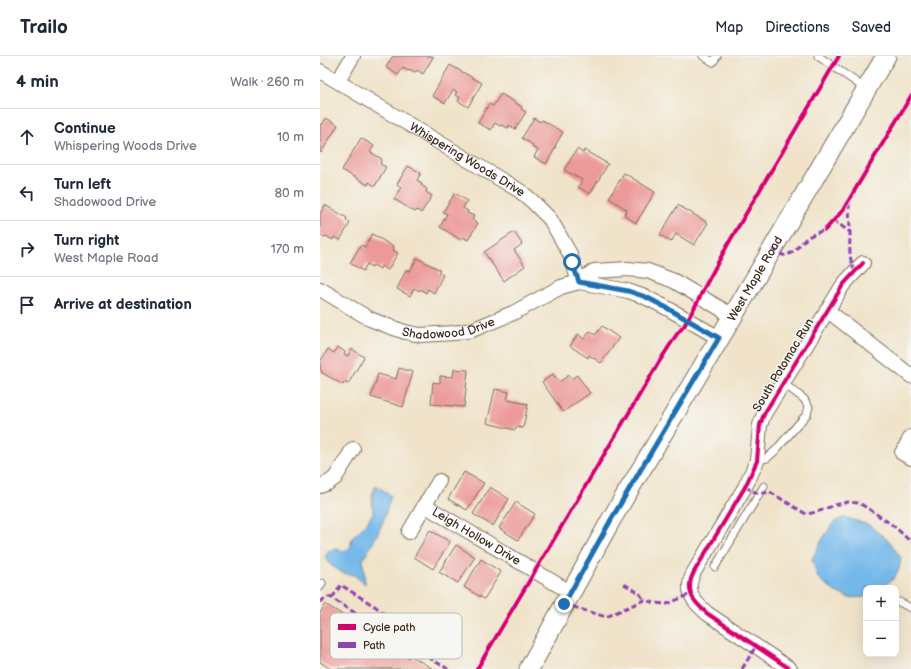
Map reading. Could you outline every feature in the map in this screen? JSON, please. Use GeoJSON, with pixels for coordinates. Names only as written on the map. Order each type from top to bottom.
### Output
{"type":"FeatureCollection","features":[{"type":"Feature","properties":{"kind":"main road","name":"West Maple Road"},"geometry":{"type":"LineString","coordinates":[[528,669],[612,518],[886,56]]}},
{"type":"Feature","properties":{"kind":"street"},"geometry":{"type":"LineString","coordinates":[[338,81],[353,56]]}},
{"type":"Feature","properties":{"kind":"street","name":"Whispering Woods Drive"},"geometry":{"type":"LineString","coordinates":[[320,71],[513,187],[532,201],[550,219],[570,254],[579,282]]}},
{"type":"Feature","properties":{"kind":"street","name":"South Potomac Run"},"geometry":{"type":"LineString","coordinates":[[790,669],[708,614],[698,605],[691,594],[690,584],[694,572],[745,487],[757,461],[760,425],[764,414],[843,285],[863,263]]}},
{"type":"Feature","properties":{"kind":"street","name":"Shadowood Drive"},"geometry":{"type":"LineString","coordinates":[[320,289],[370,318],[405,332],[420,335],[454,333],[472,330],[514,313],[561,287],[579,282],[594,271],[628,269],[648,271],[674,281],[733,316]]}},
{"type":"Feature","properties":{"kind":"street","name":"Shadowood Drive"},"geometry":{"type":"LineString","coordinates":[[579,282],[628,291],[646,297],[719,338]]}},
{"type":"Feature","properties":{"kind":"street"},"geometry":{"type":"LineString","coordinates":[[828,310],[911,376]]}},
{"type":"Feature","properties":{"kind":"street"},"geometry":{"type":"LineString","coordinates":[[911,437],[902,453],[911,458]]}},
{"type":"Feature","properties":{"kind":"street"},"geometry":{"type":"LineString","coordinates":[[320,486],[335,478],[352,449]]}},
{"type":"Feature","properties":{"kind":"street"},"geometry":{"type":"LineString","coordinates":[[408,532],[439,481]]}},
{"type":"Feature","properties":{"kind":"street","name":"Leigh Hollow Drive"},"geometry":{"type":"LineString","coordinates":[[424,505],[570,592]]}},
{"type":"Feature","properties":{"kind":"lane"},"geometry":{"type":"LineString","coordinates":[[703,56],[713,62],[717,56]]}},
{"type":"Feature","properties":{"kind":"lane"},"geometry":{"type":"LineString","coordinates":[[818,56],[866,89]]}},
{"type":"Feature","properties":{"kind":"lane"},"geometry":{"type":"LineString","coordinates":[[757,461],[768,458],[775,451],[807,414],[810,407],[804,399],[783,383]]}},
{"type":"Feature","properties":{"kind":"lane"},"geometry":{"type":"LineString","coordinates":[[715,567],[764,486]]}},
{"type":"Feature","properties":{"kind":"lane"},"geometry":{"type":"LineString","coordinates":[[726,518],[740,525]]}},
{"type":"Feature","properties":{"kind":"lane"},"geometry":{"type":"LineString","coordinates":[[899,602],[911,608]]}},
{"type":"Feature","properties":{"kind":"water"},"geometry":{"type":"Polygon","coordinates":[[[376,485],[391,496],[384,519],[363,560],[365,584],[354,575],[343,573],[332,566],[325,558],[328,551],[335,549],[343,551],[350,549],[352,538],[366,524],[373,513],[372,495],[376,485]]]}},
{"type":"Feature","properties":{"kind":"water"},"geometry":{"type":"Polygon","coordinates":[[[844,517],[869,525],[890,542],[901,558],[899,569],[894,578],[885,585],[863,585],[863,597],[849,598],[834,591],[818,578],[812,559],[833,523],[844,517]]]}},
{"type":"Feature","properties":{"kind":"building"},"geometry":{"type":"Polygon","coordinates":[[[393,56],[433,57],[423,74],[417,70],[415,73],[403,68],[398,75],[386,67],[393,56]]]}},
{"type":"Feature","properties":{"kind":"building"},"geometry":{"type":"Polygon","coordinates":[[[450,65],[482,83],[468,107],[458,101],[460,97],[455,95],[457,92],[453,90],[445,103],[432,96],[450,65]]]}},
{"type":"Feature","properties":{"kind":"building"},"geometry":{"type":"Polygon","coordinates":[[[501,94],[522,107],[521,109],[526,112],[515,129],[509,125],[508,128],[495,123],[491,130],[478,123],[489,104],[493,106],[501,94]]]}},
{"type":"Feature","properties":{"kind":"building"},"geometry":{"type":"Polygon","coordinates":[[[326,118],[338,125],[321,153],[320,124],[322,125],[326,118]]]}},
{"type":"Feature","properties":{"kind":"building"},"geometry":{"type":"Polygon","coordinates":[[[534,118],[540,122],[542,120],[563,132],[546,164],[534,157],[538,150],[522,138],[534,118]]]}},
{"type":"Feature","properties":{"kind":"building"},"geometry":{"type":"Polygon","coordinates":[[[361,138],[374,146],[370,152],[382,159],[380,164],[386,167],[375,186],[369,182],[368,185],[342,170],[361,138]]]}},
{"type":"Feature","properties":{"kind":"building"},"geometry":{"type":"Polygon","coordinates":[[[577,149],[583,153],[584,150],[608,164],[590,194],[578,187],[582,180],[564,170],[577,149]]]}},
{"type":"Feature","properties":{"kind":"building"},"geometry":{"type":"Polygon","coordinates":[[[408,166],[421,173],[417,180],[427,189],[426,192],[432,196],[421,213],[417,210],[415,212],[394,199],[401,187],[397,184],[408,166]]]}},
{"type":"Feature","properties":{"kind":"building"},"geometry":{"type":"Polygon","coordinates":[[[624,173],[655,192],[636,223],[624,215],[627,210],[609,198],[624,173]]]}},
{"type":"Feature","properties":{"kind":"building"},"geometry":{"type":"Polygon","coordinates":[[[455,193],[467,201],[463,208],[468,211],[467,213],[474,216],[472,220],[478,223],[468,240],[463,237],[461,240],[440,227],[447,214],[443,212],[455,193]]]}},
{"type":"Feature","properties":{"kind":"building"},"geometry":{"type":"Polygon","coordinates":[[[325,205],[347,218],[346,220],[350,223],[340,240],[334,237],[333,240],[326,236],[325,238],[320,235],[320,214],[325,205]]]}},
{"type":"Feature","properties":{"kind":"building"},"geometry":{"type":"Polygon","coordinates":[[[678,205],[708,223],[694,245],[676,234],[671,242],[660,235],[678,205]]]}},
{"type":"Feature","properties":{"kind":"building"},"geometry":{"type":"Polygon","coordinates":[[[514,232],[522,244],[514,250],[525,266],[504,281],[484,252],[514,232]]]}},
{"type":"Feature","properties":{"kind":"building"},"geometry":{"type":"Polygon","coordinates":[[[372,234],[394,247],[393,250],[398,253],[388,270],[381,266],[380,269],[373,265],[372,267],[367,264],[363,271],[350,263],[361,245],[365,247],[372,234]]]}},
{"type":"Feature","properties":{"kind":"building"},"geometry":{"type":"Polygon","coordinates":[[[417,258],[440,270],[438,272],[443,275],[434,293],[428,289],[426,293],[420,289],[419,291],[414,288],[410,296],[397,289],[406,270],[410,271],[417,258]]]}},
{"type":"Feature","properties":{"kind":"building"},"geometry":{"type":"Polygon","coordinates":[[[602,326],[619,338],[601,363],[589,355],[588,358],[570,346],[578,334],[584,339],[590,331],[595,335],[602,326]]]}},
{"type":"Feature","properties":{"kind":"building"},"geometry":{"type":"Polygon","coordinates":[[[338,347],[348,356],[352,349],[364,357],[348,384],[344,382],[343,385],[321,372],[322,371],[320,369],[320,362],[328,349],[334,353],[338,347]]]}},
{"type":"Feature","properties":{"kind":"building"},"geometry":{"type":"Polygon","coordinates":[[[399,368],[413,372],[403,407],[371,397],[378,374],[396,379],[399,368]]]}},
{"type":"Feature","properties":{"kind":"building"},"geometry":{"type":"Polygon","coordinates":[[[454,369],[468,370],[464,407],[431,404],[433,382],[440,383],[440,376],[453,377],[454,369]]]}},
{"type":"Feature","properties":{"kind":"building"},"geometry":{"type":"Polygon","coordinates":[[[553,374],[559,382],[569,375],[571,379],[577,375],[590,393],[563,412],[542,382],[553,374]]]}},
{"type":"Feature","properties":{"kind":"building"},"geometry":{"type":"Polygon","coordinates":[[[495,389],[509,392],[507,400],[528,404],[523,428],[516,427],[515,430],[487,423],[495,389]]]}},
{"type":"Feature","properties":{"kind":"building"},"geometry":{"type":"Polygon","coordinates":[[[464,472],[484,483],[467,510],[448,499],[464,472]]]}},
{"type":"Feature","properties":{"kind":"building"},"geometry":{"type":"Polygon","coordinates":[[[490,487],[509,499],[493,526],[473,514],[490,487]]]}},
{"type":"Feature","properties":{"kind":"building"},"geometry":{"type":"Polygon","coordinates":[[[516,502],[535,514],[518,540],[499,528],[516,502]]]}},
{"type":"Feature","properties":{"kind":"building"},"geometry":{"type":"Polygon","coordinates":[[[430,530],[450,542],[433,569],[414,557],[430,530]]]}},
{"type":"Feature","properties":{"kind":"building"},"geometry":{"type":"Polygon","coordinates":[[[456,545],[475,557],[458,583],[439,572],[456,545]]]}},
{"type":"Feature","properties":{"kind":"building"},"geometry":{"type":"Polygon","coordinates":[[[481,559],[501,572],[484,599],[464,587],[481,559]]]}},
{"type":"Feature","properties":{"kind":"building"},"geometry":{"type":"Polygon","coordinates":[[[325,604],[340,613],[330,613],[330,659],[417,659],[433,669],[331,669],[320,662],[320,613],[325,604]]]}},
{"type":"Feature","properties":{"kind":"marked path"},"geometry":{"type":"LineString","coordinates":[[849,203],[850,252],[851,261],[855,272]]}},
{"type":"Feature","properties":{"kind":"marked path"},"geometry":{"type":"LineString","coordinates":[[833,220],[850,232]]}},
{"type":"Feature","properties":{"kind":"marked path"},"geometry":{"type":"LineString","coordinates":[[772,249],[782,255],[790,254],[808,237],[825,230]]}},
{"type":"Feature","properties":{"kind":"marked path"},"geometry":{"type":"LineString","coordinates":[[745,487],[759,494],[770,492],[806,514],[848,502],[859,503],[895,527],[911,542]]}},
{"type":"Feature","properties":{"kind":"marked path"},"geometry":{"type":"LineString","coordinates":[[624,584],[639,593],[644,600]]}},
{"type":"Feature","properties":{"kind":"marked path"},"geometry":{"type":"LineString","coordinates":[[332,598],[341,585],[376,607],[383,613]]}},
{"type":"Feature","properties":{"kind":"marked path"},"geometry":{"type":"LineString","coordinates":[[564,604],[606,617],[644,600],[667,604],[691,594]]}},
{"type":"Feature","properties":{"kind":"marked path"},"geometry":{"type":"LineString","coordinates":[[320,602],[327,597],[330,597],[355,613]]}},
{"type":"Feature","properties":{"kind":"marked path"},"geometry":{"type":"LineString","coordinates":[[742,669],[756,646]]}},
{"type":"Feature","properties":{"kind":"marked path"},"geometry":{"type":"LineString","coordinates":[[431,659],[448,669]]}},
{"type":"Feature","properties":{"kind":"cycle path"},"geometry":{"type":"LineString","coordinates":[[477,669],[659,362],[684,326],[728,244],[839,56]]}},
{"type":"Feature","properties":{"kind":"cycle path"},"geometry":{"type":"LineString","coordinates":[[825,230],[843,210],[911,96]]}},
{"type":"Feature","properties":{"kind":"cycle path"},"geometry":{"type":"LineString","coordinates":[[790,669],[708,614],[693,598],[690,590],[690,582],[694,572],[745,487],[757,461],[760,425],[764,414],[843,285],[863,263]]}},
{"type":"Feature","properties":{"kind":"route"},"geometry":{"type":"LineString","coordinates":[[564,604],[612,518],[719,338],[646,297],[628,291],[579,282],[572,262]]}}]}
